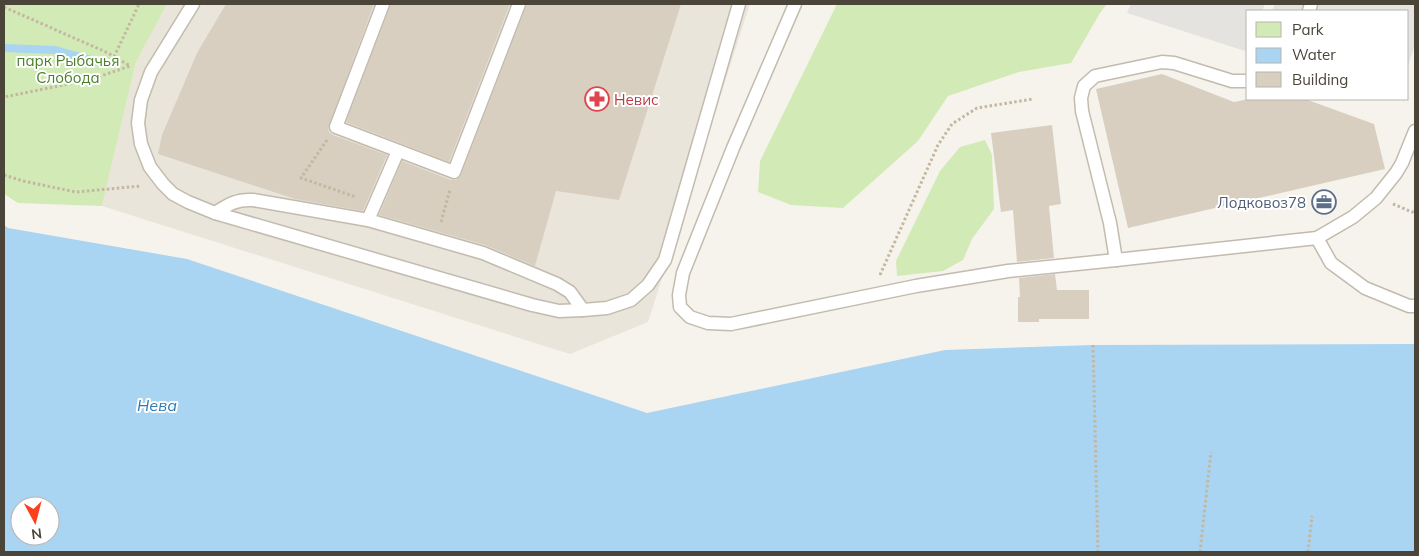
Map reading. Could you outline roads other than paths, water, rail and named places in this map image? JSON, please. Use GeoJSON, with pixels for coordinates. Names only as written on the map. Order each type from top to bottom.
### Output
{"type":"FeatureCollection","features":[{"type":"Feature","properties":{"kind":"lane"},"geometry":{"type":"LineString","coordinates":[[193,4],[151,72],[141,100],[138,123],[141,144],[150,167],[173,194],[215,213],[558,311],[606,308],[631,300],[648,285],[665,260],[739,4]]}},
{"type":"Feature","properties":{"kind":"lane"},"geometry":{"type":"LineString","coordinates":[[383,4],[336,127],[454,172],[519,4]]}},
{"type":"Feature","properties":{"kind":"lane"},"geometry":{"type":"LineString","coordinates":[[795,4],[733,148],[683,273],[679,295],[680,308],[690,317],[708,323],[731,324],[916,286],[1008,271],[1316,238],[1352,217],[1376,198],[1402,164],[1415,131]]}},
{"type":"Feature","properties":{"kind":"lane"},"geometry":{"type":"LineString","coordinates":[[1116,260],[1110,222],[1082,110],[1084,86],[1095,76],[1162,62],[1174,63],[1232,81],[1246,81]]}},
{"type":"Feature","properties":{"kind":"lane"},"geometry":{"type":"LineString","coordinates":[[368,220],[398,151]]}},
{"type":"Feature","properties":{"kind":"lane"},"geometry":{"type":"LineString","coordinates":[[215,213],[241,200],[253,200],[368,220],[483,253],[557,284],[570,292],[583,310]]}},
{"type":"Feature","properties":{"kind":"lane"},"geometry":{"type":"LineString","coordinates":[[1316,238],[1331,263],[1365,288],[1409,306],[1415,306]]}},
{"type":"Feature","properties":{"kind":"water","name":"Нева"},"geometry":{"type":"Polygon","coordinates":[[[4,225],[8,228],[187,259],[647,413],[945,350],[1093,345],[1415,344],[1415,552],[4,552],[4,225]]]}},
{"type":"Feature","properties":{"kind":"waterway"},"geometry":{"type":"LineString","coordinates":[[4,48],[55,50],[95,61]]}},
{"type":"Feature","properties":{"kind":"place","name":"Невис"},"geometry":{"type":"Point","coordinates":[597,99]}},
{"type":"Feature","properties":{"kind":"place","name":"Лодковоз78"},"geometry":{"type":"Point","coordinates":[1324,202]}},
{"type":"Feature","properties":{"kind":"park label","name":"парк Рыбачья Слобода"},"geometry":{"type":"Point","coordinates":[68,68]}}]}
